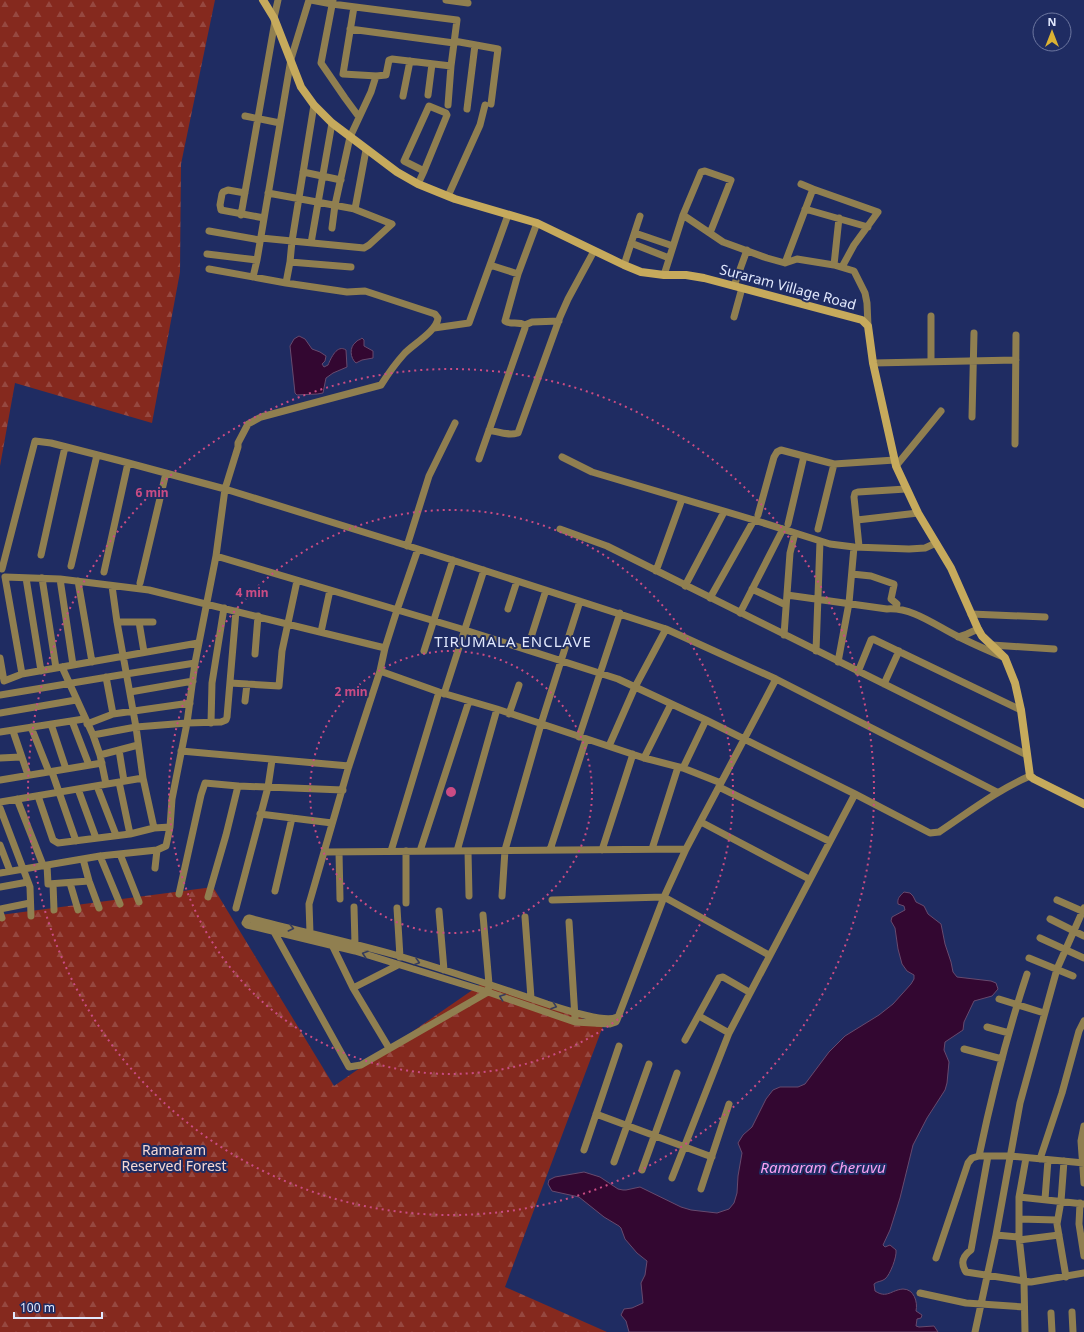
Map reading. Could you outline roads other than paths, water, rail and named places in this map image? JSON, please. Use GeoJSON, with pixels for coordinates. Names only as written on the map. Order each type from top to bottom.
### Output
{"type":"FeatureCollection","features":[{"type":"Feature","properties":{"kind":"main road","name":"Suraram Village Road"},"geometry":{"type":"LineString","coordinates":[[263,0],[274,20],[301,87],[314,105],[332,123],[366,150],[397,172],[418,184],[448,196],[537,224],[641,272],[664,275],[686,275],[738,287],[862,320],[868,326],[873,363],[896,463],[906,489],[918,513],[951,568],[978,629],[982,636],[1005,658],[1015,683],[1021,710],[1030,776]]}},
{"type":"Feature","properties":{"kind":"main road"},"geometry":{"type":"LineString","coordinates":[[1030,776],[1084,804]]}},
{"type":"Feature","properties":{"kind":"street"},"geometry":{"type":"LineString","coordinates":[[241,215],[278,0]]}},
{"type":"Feature","properties":{"kind":"street"},"geometry":{"type":"LineString","coordinates":[[253,277],[261,239],[291,59],[310,0],[457,20],[448,105]]}},
{"type":"Feature","properties":{"kind":"street"},"geometry":{"type":"LineString","coordinates":[[446,0],[468,3]]}},
{"type":"Feature","properties":{"kind":"street"},"geometry":{"type":"LineString","coordinates":[[332,2],[321,63],[359,117]]}},
{"type":"Feature","properties":{"kind":"street"},"geometry":{"type":"LineString","coordinates":[[354,7],[344,74],[385,75],[387,73],[390,59],[451,66]]}},
{"type":"Feature","properties":{"kind":"street"},"geometry":{"type":"LineString","coordinates":[[350,29],[454,42],[496,48],[498,50],[488,104],[448,196]]}},
{"type":"Feature","properties":{"kind":"street"},"geometry":{"type":"LineString","coordinates":[[467,109],[475,45]]}},
{"type":"Feature","properties":{"kind":"street"},"geometry":{"type":"LineString","coordinates":[[403,96],[410,61]]}},
{"type":"Feature","properties":{"kind":"street"},"geometry":{"type":"LineString","coordinates":[[428,95],[432,64]]}},
{"type":"Feature","properties":{"kind":"street"},"geometry":{"type":"LineString","coordinates":[[332,228],[335,206],[350,137],[377,76]]}},
{"type":"Feature","properties":{"kind":"street"},"geometry":{"type":"LineString","coordinates":[[286,283],[314,105]]}},
{"type":"Feature","properties":{"kind":"street"},"geometry":{"type":"LineString","coordinates":[[418,184],[424,171],[447,115],[446,113],[430,106],[404,161],[424,171]]}},
{"type":"Feature","properties":{"kind":"street"},"geometry":{"type":"LineString","coordinates":[[245,116],[280,123]]}},
{"type":"Feature","properties":{"kind":"street"},"geometry":{"type":"LineString","coordinates":[[311,243],[332,123]]}},
{"type":"Feature","properties":{"kind":"street"},"geometry":{"type":"LineString","coordinates":[[354,209],[356,208],[366,150]]}},
{"type":"Feature","properties":{"kind":"street"},"geometry":{"type":"LineString","coordinates":[[664,275],[684,215],[703,171],[730,179],[731,182],[710,233]]}},
{"type":"Feature","properties":{"kind":"street"},"geometry":{"type":"LineString","coordinates":[[303,172],[341,180]]}},
{"type":"Feature","properties":{"kind":"street"},"geometry":{"type":"LineString","coordinates":[[801,184],[878,212],[854,245],[842,267]]}},
{"type":"Feature","properties":{"kind":"street"},"geometry":{"type":"LineString","coordinates":[[785,263],[813,189]]}},
{"type":"Feature","properties":{"kind":"street"},"geometry":{"type":"LineString","coordinates":[[245,193],[228,190],[223,192],[220,208],[221,210],[241,215],[264,218]]}},
{"type":"Feature","properties":{"kind":"street"},"geometry":{"type":"LineString","coordinates":[[209,232],[261,239],[364,248],[392,224],[354,209],[268,193]]}},
{"type":"Feature","properties":{"kind":"street"},"geometry":{"type":"LineString","coordinates":[[805,209],[868,227]]}},
{"type":"Feature","properties":{"kind":"street"},"geometry":{"type":"LineString","coordinates":[[434,328],[470,323],[508,215]]}},
{"type":"Feature","properties":{"kind":"street"},"geometry":{"type":"LineString","coordinates":[[684,215],[723,242],[766,258],[785,263],[797,259],[834,265],[854,272],[865,293],[868,326]]}},
{"type":"Feature","properties":{"kind":"street"},"geometry":{"type":"LineString","coordinates":[[624,265],[640,216]]}},
{"type":"Feature","properties":{"kind":"street"},"geometry":{"type":"LineString","coordinates":[[834,265],[839,218]]}},
{"type":"Feature","properties":{"kind":"street"},"geometry":{"type":"LineString","coordinates":[[537,224],[518,274],[505,321],[508,323],[522,323],[525,325],[532,322],[559,322]]}},
{"type":"Feature","properties":{"kind":"street"},"geometry":{"type":"LineString","coordinates":[[635,233],[673,246]]}},
{"type":"Feature","properties":{"kind":"street"},"geometry":{"type":"LineString","coordinates":[[631,244],[669,258]]}},
{"type":"Feature","properties":{"kind":"street"},"geometry":{"type":"LineString","coordinates":[[734,317],[738,287],[747,250]]}},
{"type":"Feature","properties":{"kind":"street"},"geometry":{"type":"LineString","coordinates":[[489,430],[505,434],[518,433],[568,299],[594,251]]}},
{"type":"Feature","properties":{"kind":"street"},"geometry":{"type":"LineString","coordinates":[[207,254],[257,260]]}},
{"type":"Feature","properties":{"kind":"street"},"geometry":{"type":"LineString","coordinates":[[290,262],[351,267]]}},
{"type":"Feature","properties":{"kind":"street"},"geometry":{"type":"LineString","coordinates":[[490,265],[518,274]]}},
{"type":"Feature","properties":{"kind":"street"},"geometry":{"type":"LineString","coordinates":[[0,873],[100,856],[157,850],[166,846],[170,827],[172,799],[187,723],[198,643],[216,556],[226,489],[238,443],[248,424],[261,417],[381,385],[391,369],[405,353],[434,328],[438,321],[435,314],[365,292],[347,292],[209,269]]}},
{"type":"Feature","properties":{"kind":"street"},"geometry":{"type":"LineString","coordinates":[[931,316],[931,362]]}},
{"type":"Feature","properties":{"kind":"street"},"geometry":{"type":"LineString","coordinates":[[478,459],[525,325]]}},
{"type":"Feature","properties":{"kind":"street"},"geometry":{"type":"LineString","coordinates":[[972,417],[974,333]]}},
{"type":"Feature","properties":{"kind":"street"},"geometry":{"type":"LineString","coordinates":[[1015,444],[1016,335]]}},
{"type":"Feature","properties":{"kind":"street"},"geometry":{"type":"LineString","coordinates":[[873,363],[1016,360]]}},
{"type":"Feature","properties":{"kind":"street"},"geometry":{"type":"LineString","coordinates":[[710,598],[756,518],[774,457],[777,452],[781,450],[834,464],[896,463],[941,411]]}},
{"type":"Feature","properties":{"kind":"street"},"geometry":{"type":"LineString","coordinates":[[407,546],[428,476],[455,423]]}},
{"type":"Feature","properties":{"kind":"street"},"geometry":{"type":"LineString","coordinates":[[2,569],[35,440],[226,489],[620,613],[666,629],[776,679],[997,792]]}},
{"type":"Feature","properties":{"kind":"street"},"geometry":{"type":"LineString","coordinates":[[41,555],[65,447]]}},
{"type":"Feature","properties":{"kind":"street"},"geometry":{"type":"LineString","coordinates":[[71,566],[97,455]]}},
{"type":"Feature","properties":{"kind":"street"},"geometry":{"type":"LineString","coordinates":[[788,524],[804,456]]}},
{"type":"Feature","properties":{"kind":"street"},"geometry":{"type":"LineString","coordinates":[[562,457],[592,472],[724,512],[756,518],[782,529],[830,544],[857,547],[925,548],[936,543]]}},
{"type":"Feature","properties":{"kind":"street"},"geometry":{"type":"LineString","coordinates":[[104,572],[128,463]]}},
{"type":"Feature","properties":{"kind":"street"},"geometry":{"type":"LineString","coordinates":[[818,529],[834,464]]}},
{"type":"Feature","properties":{"kind":"street"},"geometry":{"type":"LineString","coordinates":[[140,583],[166,473]]}},
{"type":"Feature","properties":{"kind":"street"},"geometry":{"type":"LineString","coordinates":[[838,662],[849,603],[857,547],[855,494],[866,491],[906,489]]}},
{"type":"Feature","properties":{"kind":"street"},"geometry":{"type":"LineString","coordinates":[[656,571],[682,499]]}},
{"type":"Feature","properties":{"kind":"street"},"geometry":{"type":"LineString","coordinates":[[685,586],[724,512]]}},
{"type":"Feature","properties":{"kind":"street"},"geometry":{"type":"LineString","coordinates":[[857,520],[918,513]]}},
{"type":"Feature","properties":{"kind":"street"},"geometry":{"type":"LineString","coordinates":[[560,529],[607,546],[1027,755]]}},
{"type":"Feature","properties":{"kind":"street"},"geometry":{"type":"LineString","coordinates":[[740,613],[782,529]]}},
{"type":"Feature","properties":{"kind":"street"},"geometry":{"type":"LineString","coordinates":[[784,635],[790,552],[795,533]]}},
{"type":"Feature","properties":{"kind":"street"},"geometry":{"type":"LineString","coordinates":[[816,651],[820,541]]}},
{"type":"Feature","properties":{"kind":"street"},"geometry":{"type":"LineString","coordinates":[[310,933],[309,904],[349,766],[380,671],[397,610],[418,549]]}},
{"type":"Feature","properties":{"kind":"street"},"geometry":{"type":"LineString","coordinates":[[216,556],[464,630],[618,679],[706,720],[930,833],[935,834],[939,832],[997,792],[1012,783],[1030,776]]}},
{"type":"Feature","properties":{"kind":"street"},"geometry":{"type":"LineString","coordinates":[[424,652],[452,560]]}},
{"type":"Feature","properties":{"kind":"street"},"geometry":{"type":"LineString","coordinates":[[391,851],[442,693],[484,570]]}},
{"type":"Feature","properties":{"kind":"street"},"geometry":{"type":"LineString","coordinates":[[852,574],[871,576],[894,584],[891,599],[897,604],[896,608]]}},
{"type":"Feature","properties":{"kind":"street"},"geometry":{"type":"LineString","coordinates":[[22,674],[5,577],[60,579],[149,590],[386,648]]}},
{"type":"Feature","properties":{"kind":"street"},"geometry":{"type":"LineString","coordinates":[[26,578],[41,671]]}},
{"type":"Feature","properties":{"kind":"street"},"geometry":{"type":"LineString","coordinates":[[42,578],[59,668],[68,683],[93,735],[100,754],[106,784]]}},
{"type":"Feature","properties":{"kind":"street"},"geometry":{"type":"LineString","coordinates":[[60,579],[73,665]]}},
{"type":"Feature","properties":{"kind":"street"},"geometry":{"type":"LineString","coordinates":[[230,683],[279,686],[282,651],[297,580]]}},
{"type":"Feature","properties":{"kind":"street"},"geometry":{"type":"LineString","coordinates":[[78,581],[92,662]]}},
{"type":"Feature","properties":{"kind":"street"},"geometry":{"type":"LineString","coordinates":[[508,609],[517,581]]}},
{"type":"Feature","properties":{"kind":"street"},"geometry":{"type":"LineString","coordinates":[[112,586],[136,727],[143,778],[154,828]]}},
{"type":"Feature","properties":{"kind":"street"},"geometry":{"type":"LineString","coordinates":[[752,589],[786,605]]}},
{"type":"Feature","properties":{"kind":"street"},"geometry":{"type":"LineString","coordinates":[[321,632],[330,590]]}},
{"type":"Feature","properties":{"kind":"street"},"geometry":{"type":"LineString","coordinates":[[527,650],[546,590]]}},
{"type":"Feature","properties":{"kind":"street"},"geometry":{"type":"LineString","coordinates":[[786,595],[896,608],[912,612],[958,637],[1005,658]]}},
{"type":"Feature","properties":{"kind":"street"},"geometry":{"type":"LineString","coordinates":[[502,896],[506,850],[541,724],[580,601]]}},
{"type":"Feature","properties":{"kind":"street"},"geometry":{"type":"LineString","coordinates":[[211,723],[212,683],[224,608]]}},
{"type":"Feature","properties":{"kind":"street"},"geometry":{"type":"LineString","coordinates":[[93,735],[136,727],[187,723],[211,723],[226,720],[236,611]]}},
{"type":"Feature","properties":{"kind":"street"},"geometry":{"type":"LineString","coordinates":[[550,850],[583,738],[600,673],[620,613]]}},
{"type":"Feature","properties":{"kind":"street"},"geometry":{"type":"LineString","coordinates":[[971,614],[1045,617]]}},
{"type":"Feature","properties":{"kind":"street"},"geometry":{"type":"LineString","coordinates":[[256,654],[258,616]]}},
{"type":"Feature","properties":{"kind":"street"},"geometry":{"type":"LineString","coordinates":[[117,622],[153,622]]}},
{"type":"Feature","properties":{"kind":"street"},"geometry":{"type":"LineString","coordinates":[[139,622],[144,652]]}},
{"type":"Feature","properties":{"kind":"street"},"geometry":{"type":"LineString","coordinates":[[609,746],[635,687],[666,629]]}},
{"type":"Feature","properties":{"kind":"street"},"geometry":{"type":"LineString","coordinates":[[958,637],[978,629]]}},
{"type":"Feature","properties":{"kind":"street"},"geometry":{"type":"LineString","coordinates":[[858,672],[872,639],[1021,710]]}},
{"type":"Feature","properties":{"kind":"street"},"geometry":{"type":"LineString","coordinates":[[0,658],[2,682],[22,674],[198,643]]}},
{"type":"Feature","properties":{"kind":"street"},"geometry":{"type":"LineString","coordinates":[[992,645],[1054,649]]}},
{"type":"Feature","properties":{"kind":"street"},"geometry":{"type":"LineString","coordinates":[[884,684],[899,651]]}},
{"type":"Feature","properties":{"kind":"street"},"geometry":{"type":"LineString","coordinates":[[0,695],[195,663]]}},
{"type":"Feature","properties":{"kind":"street"},"geometry":{"type":"LineString","coordinates":[[380,671],[442,693],[497,709],[644,758],[681,767],[720,785],[829,841]]}},
{"type":"Feature","properties":{"kind":"street"},"geometry":{"type":"LineString","coordinates":[[106,677],[113,714]]}},
{"type":"Feature","properties":{"kind":"street"},"geometry":{"type":"LineString","coordinates":[[617,1017],[610,1019],[574,1013],[444,970],[355,944],[249,918],[245,923],[247,925],[273,932],[355,951],[488,992],[575,1022],[610,1024],[616,1022],[664,897],[686,849],[776,679]]}},
{"type":"Feature","properties":{"kind":"street"},"geometry":{"type":"LineString","coordinates":[[130,692],[192,681]]}},
{"type":"Feature","properties":{"kind":"street"},"geometry":{"type":"LineString","coordinates":[[245,701],[247,684]]}},
{"type":"Feature","properties":{"kind":"street"},"geometry":{"type":"LineString","coordinates":[[509,714],[519,685]]}},
{"type":"Feature","properties":{"kind":"street"},"geometry":{"type":"LineString","coordinates":[[0,713],[76,700]]}},
{"type":"Feature","properties":{"kind":"street"},"geometry":{"type":"LineString","coordinates":[[420,851],[468,701]]}},
{"type":"Feature","properties":{"kind":"street"},"geometry":{"type":"LineString","coordinates":[[0,732],[72,720],[86,721],[113,714],[190,703]]}},
{"type":"Feature","properties":{"kind":"street"},"geometry":{"type":"LineString","coordinates":[[644,758],[671,704]]}},
{"type":"Feature","properties":{"kind":"street"},"geometry":{"type":"LineString","coordinates":[[457,851],[497,709]]}},
{"type":"Feature","properties":{"kind":"street"},"geometry":{"type":"LineString","coordinates":[[72,720],[89,766]]}},
{"type":"Feature","properties":{"kind":"street"},"geometry":{"type":"LineString","coordinates":[[652,849],[681,767],[706,720]]}},
{"type":"Feature","properties":{"kind":"street"},"geometry":{"type":"LineString","coordinates":[[51,724],[66,769]]}},
{"type":"Feature","properties":{"kind":"street"},"geometry":{"type":"LineString","coordinates":[[31,727],[58,792],[76,841]]}},
{"type":"Feature","properties":{"kind":"street"},"geometry":{"type":"LineString","coordinates":[[13,731],[28,775]]}},
{"type":"Feature","properties":{"kind":"street"},"geometry":{"type":"LineString","coordinates":[[100,754],[138,745]]}},
{"type":"Feature","properties":{"kind":"street"},"geometry":{"type":"LineString","coordinates":[[119,750],[130,834]]}},
{"type":"Feature","properties":{"kind":"street"},"geometry":{"type":"LineString","coordinates":[[181,751],[349,766]]}},
{"type":"Feature","properties":{"kind":"street"},"geometry":{"type":"LineString","coordinates":[[602,850],[633,754]]}},
{"type":"Feature","properties":{"kind":"street"},"geometry":{"type":"LineString","coordinates":[[0,758],[21,757]]}},
{"type":"Feature","properties":{"kind":"street"},"geometry":{"type":"LineString","coordinates":[[236,908],[268,787],[272,760]]}},
{"type":"Feature","properties":{"kind":"street"},"geometry":{"type":"LineString","coordinates":[[0,780],[102,763]]}},
{"type":"Feature","properties":{"kind":"street"},"geometry":{"type":"LineString","coordinates":[[0,802],[143,778]]}},
{"type":"Feature","properties":{"kind":"street"},"geometry":{"type":"LineString","coordinates":[[179,894],[205,783],[238,786],[343,790]]}},
{"type":"Feature","properties":{"kind":"street"},"geometry":{"type":"LineString","coordinates":[[97,786],[116,836]]}},
{"type":"Feature","properties":{"kind":"street"},"geometry":{"type":"LineString","coordinates":[[208,896],[226,835],[238,786]]}},
{"type":"Feature","properties":{"kind":"street"},"geometry":{"type":"LineString","coordinates":[[78,789],[96,838]]}},
{"type":"Feature","properties":{"kind":"street"},"geometry":{"type":"LineString","coordinates":[[672,1178],[728,1033],[855,794]]}},
{"type":"Feature","properties":{"kind":"street"},"geometry":{"type":"LineString","coordinates":[[38,796],[54,840],[58,844],[130,834],[154,828],[170,827]]}},
{"type":"Feature","properties":{"kind":"street"},"geometry":{"type":"LineString","coordinates":[[17,799],[45,865],[48,884],[89,881]]}},
{"type":"Feature","properties":{"kind":"street"},"geometry":{"type":"LineString","coordinates":[[0,808],[30,887],[31,916]]}},
{"type":"Feature","properties":{"kind":"street"},"geometry":{"type":"LineString","coordinates":[[260,814],[332,823]]}},
{"type":"Feature","properties":{"kind":"street"},"geometry":{"type":"LineString","coordinates":[[275,891],[292,818]]}},
{"type":"Feature","properties":{"kind":"street"},"geometry":{"type":"LineString","coordinates":[[701,822],[809,879]]}},
{"type":"Feature","properties":{"kind":"street"},"geometry":{"type":"LineString","coordinates":[[0,844],[10,871]]}},
{"type":"Feature","properties":{"kind":"street"},"geometry":{"type":"LineString","coordinates":[[324,852],[686,849]]}},
{"type":"Feature","properties":{"kind":"street"},"geometry":{"type":"LineString","coordinates":[[155,868],[157,850]]}},
{"type":"Feature","properties":{"kind":"street"},"geometry":{"type":"LineString","coordinates":[[406,851],[406,903]]}},
{"type":"Feature","properties":{"kind":"street"},"geometry":{"type":"LineString","coordinates":[[468,851],[469,896]]}},
{"type":"Feature","properties":{"kind":"street"},"geometry":{"type":"LineString","coordinates":[[339,852],[340,898]]}},
{"type":"Feature","properties":{"kind":"street"},"geometry":{"type":"LineString","coordinates":[[120,854],[139,902]]}},
{"type":"Feature","properties":{"kind":"street"},"geometry":{"type":"LineString","coordinates":[[100,856],[120,904]]}},
{"type":"Feature","properties":{"kind":"street"},"geometry":{"type":"LineString","coordinates":[[83,859],[99,908]]}},
{"type":"Feature","properties":{"kind":"street"},"geometry":{"type":"LineString","coordinates":[[0,887],[28,882]]}},
{"type":"Feature","properties":{"kind":"street"},"geometry":{"type":"LineString","coordinates":[[70,883],[78,910]]}},
{"type":"Feature","properties":{"kind":"street"},"geometry":{"type":"LineString","coordinates":[[52,884],[54,910]]}},
{"type":"Feature","properties":{"kind":"street"},"geometry":{"type":"LineString","coordinates":[[552,900],[664,897],[769,955]]}},
{"type":"Feature","properties":{"kind":"street"},"geometry":{"type":"LineString","coordinates":[[975,1332],[996,1235],[1020,1103],[1057,969],[1083,911],[1057,900]]}},
{"type":"Feature","properties":{"kind":"street"},"geometry":{"type":"LineString","coordinates":[[1,913],[30,903]]}},
{"type":"Feature","properties":{"kind":"street"},"geometry":{"type":"LineString","coordinates":[[354,907],[355,944]]}},
{"type":"Feature","properties":{"kind":"street"},"geometry":{"type":"LineString","coordinates":[[397,908],[400,957]]}},
{"type":"Feature","properties":{"kind":"street"},"geometry":{"type":"LineString","coordinates":[[439,911],[444,970]]}},
{"type":"Feature","properties":{"kind":"street"},"geometry":{"type":"LineString","coordinates":[[483,915],[488,992]]}},
{"type":"Feature","properties":{"kind":"street"},"geometry":{"type":"LineString","coordinates":[[525,917],[531,998]]}},
{"type":"Feature","properties":{"kind":"street"},"geometry":{"type":"LineString","coordinates":[[1050,919],[1084,936]]}},
{"type":"Feature","properties":{"kind":"street"},"geometry":{"type":"LineString","coordinates":[[569,922],[575,1022]]}},
{"type":"Feature","properties":{"kind":"street"},"geometry":{"type":"LineString","coordinates":[[271,924],[273,932],[349,1067],[360,1065],[488,992]]}},
{"type":"Feature","properties":{"kind":"street"},"geometry":{"type":"LineString","coordinates":[[1040,938],[1084,958]]}},
{"type":"Feature","properties":{"kind":"street"},"geometry":{"type":"LineString","coordinates":[[333,947],[353,988],[389,1048]]}},
{"type":"Feature","properties":{"kind":"street"},"geometry":{"type":"LineString","coordinates":[[1029,958],[1073,976]]}},
{"type":"Feature","properties":{"kind":"street"},"geometry":{"type":"LineString","coordinates":[[353,988],[398,965]]}},
{"type":"Feature","properties":{"kind":"street"},"geometry":{"type":"LineString","coordinates":[[979,1156],[991,1097],[1027,974]]}},
{"type":"Feature","properties":{"kind":"street"},"geometry":{"type":"LineString","coordinates":[[685,1040],[719,978],[723,977],[749,992]]}},
{"type":"Feature","properties":{"kind":"street"},"geometry":{"type":"LineString","coordinates":[[999,999],[1044,1013]]}},
{"type":"Feature","properties":{"kind":"street"},"geometry":{"type":"LineString","coordinates":[[698,1016],[728,1033]]}},
{"type":"Feature","properties":{"kind":"street"},"geometry":{"type":"LineString","coordinates":[[1045,1199],[1044,1159],[1079,1031],[1084,1021]]}},
{"type":"Feature","properties":{"kind":"street"},"geometry":{"type":"LineString","coordinates":[[987,1027],[1009,1033]]}},
{"type":"Feature","properties":{"kind":"street"},"geometry":{"type":"LineString","coordinates":[[584,1150],[619,1046]]}},
{"type":"Feature","properties":{"kind":"street"},"geometry":{"type":"LineString","coordinates":[[964,1049],[1002,1059]]}},
{"type":"Feature","properties":{"kind":"street"},"geometry":{"type":"LineString","coordinates":[[614,1162],[649,1064]]}},
{"type":"Feature","properties":{"kind":"street"},"geometry":{"type":"LineString","coordinates":[[642,1170],[678,1073]]}},
{"type":"Feature","properties":{"kind":"street"},"geometry":{"type":"LineString","coordinates":[[701,1189],[729,1104]]}},
{"type":"Feature","properties":{"kind":"street"},"geometry":{"type":"LineString","coordinates":[[596,1114],[712,1157]]}},
{"type":"Feature","properties":{"kind":"street"},"geometry":{"type":"LineString","coordinates":[[1084,1126],[1081,1141],[1084,1183]]}},
{"type":"Feature","properties":{"kind":"street"},"geometry":{"type":"LineString","coordinates":[[936,1258],[968,1163],[972,1158],[979,1156],[1010,1156],[1083,1163]]}},
{"type":"Feature","properties":{"kind":"street"},"geometry":{"type":"LineString","coordinates":[[988,1156],[971,1250],[965,1254],[962,1262],[966,1272],[1024,1282],[1066,1277],[1084,1273]]}},
{"type":"Feature","properties":{"kind":"street"},"geometry":{"type":"LineString","coordinates":[[1025,1332],[1024,1282],[1019,1238],[1019,1197],[1026,1158]]}},
{"type":"Feature","properties":{"kind":"street"},"geometry":{"type":"LineString","coordinates":[[1064,1161],[1061,1201],[1057,1224],[1066,1277]]}},
{"type":"Feature","properties":{"kind":"street"},"geometry":{"type":"LineString","coordinates":[[1019,1197],[1082,1204],[1078,1224],[1084,1256]]}},
{"type":"Feature","properties":{"kind":"street"},"geometry":{"type":"LineString","coordinates":[[1019,1219],[1057,1220]]}},
{"type":"Feature","properties":{"kind":"street"},"geometry":{"type":"LineString","coordinates":[[996,1235],[1019,1238],[1059,1235]]}},
{"type":"Feature","properties":{"kind":"street"},"geometry":{"type":"LineString","coordinates":[[920,1293],[955,1301],[1024,1307]]}},
{"type":"Feature","properties":{"kind":"street"},"geometry":{"type":"LineString","coordinates":[[1072,1312],[1073,1332]]}},
{"type":"Feature","properties":{"kind":"street"},"geometry":{"type":"LineString","coordinates":[[1051,1313],[1052,1332]]}},
{"type":"Feature","properties":{"kind":"water"},"geometry":{"type":"Polygon","coordinates":[[[299,336],[305,339],[312,349],[326,356],[325,361],[322,364],[324,367],[328,365],[337,350],[346,350],[347,367],[326,378],[323,393],[297,395],[295,393],[290,346],[294,339],[299,336]]]}},
{"type":"Feature","properties":{"kind":"water"},"geometry":{"type":"Polygon","coordinates":[[[362,338],[364,340],[364,346],[373,351],[373,358],[356,363],[352,358],[351,350],[354,344],[362,338]]]}},
{"type":"Feature","properties":{"kind":"water","name":"Ramaram Cheruvu"},"geometry":{"type":"Polygon","coordinates":[[[904,892],[910,893],[916,902],[924,906],[928,914],[941,924],[953,972],[957,977],[991,981],[996,983],[998,989],[992,996],[974,1001],[964,1022],[963,1030],[945,1042],[944,1050],[949,1062],[945,1090],[927,1118],[913,1145],[900,1198],[890,1230],[883,1245],[885,1247],[890,1245],[896,1250],[893,1266],[885,1279],[874,1284],[875,1291],[883,1294],[903,1289],[910,1291],[916,1300],[916,1311],[922,1315],[921,1318],[917,1319],[916,1326],[934,1326],[938,1332],[629,1332],[626,1321],[621,1315],[624,1309],[632,1308],[643,1303],[641,1283],[645,1275],[647,1261],[637,1253],[625,1239],[619,1226],[604,1217],[579,1197],[552,1191],[548,1184],[549,1180],[555,1177],[584,1172],[600,1177],[618,1189],[626,1190],[640,1187],[681,1207],[691,1210],[717,1213],[729,1209],[734,1203],[737,1193],[742,1153],[738,1143],[743,1135],[752,1127],[766,1099],[773,1090],[780,1087],[798,1087],[805,1084],[829,1052],[845,1036],[879,1015],[893,1004],[914,979],[914,975],[907,971],[902,964],[895,928],[891,921],[892,917],[905,910],[904,906],[898,904],[899,897],[904,892]]]}},
{"type":"Feature","properties":{"kind":"district","name":"TIRUMALA ENCLAVE"},"geometry":{"type":"Point","coordinates":[513,642]}},
{"type":"Feature","properties":{"kind":"park label","name":"Ramaram Reserved Forest"},"geometry":{"type":"Point","coordinates":[174,1158]}}]}
